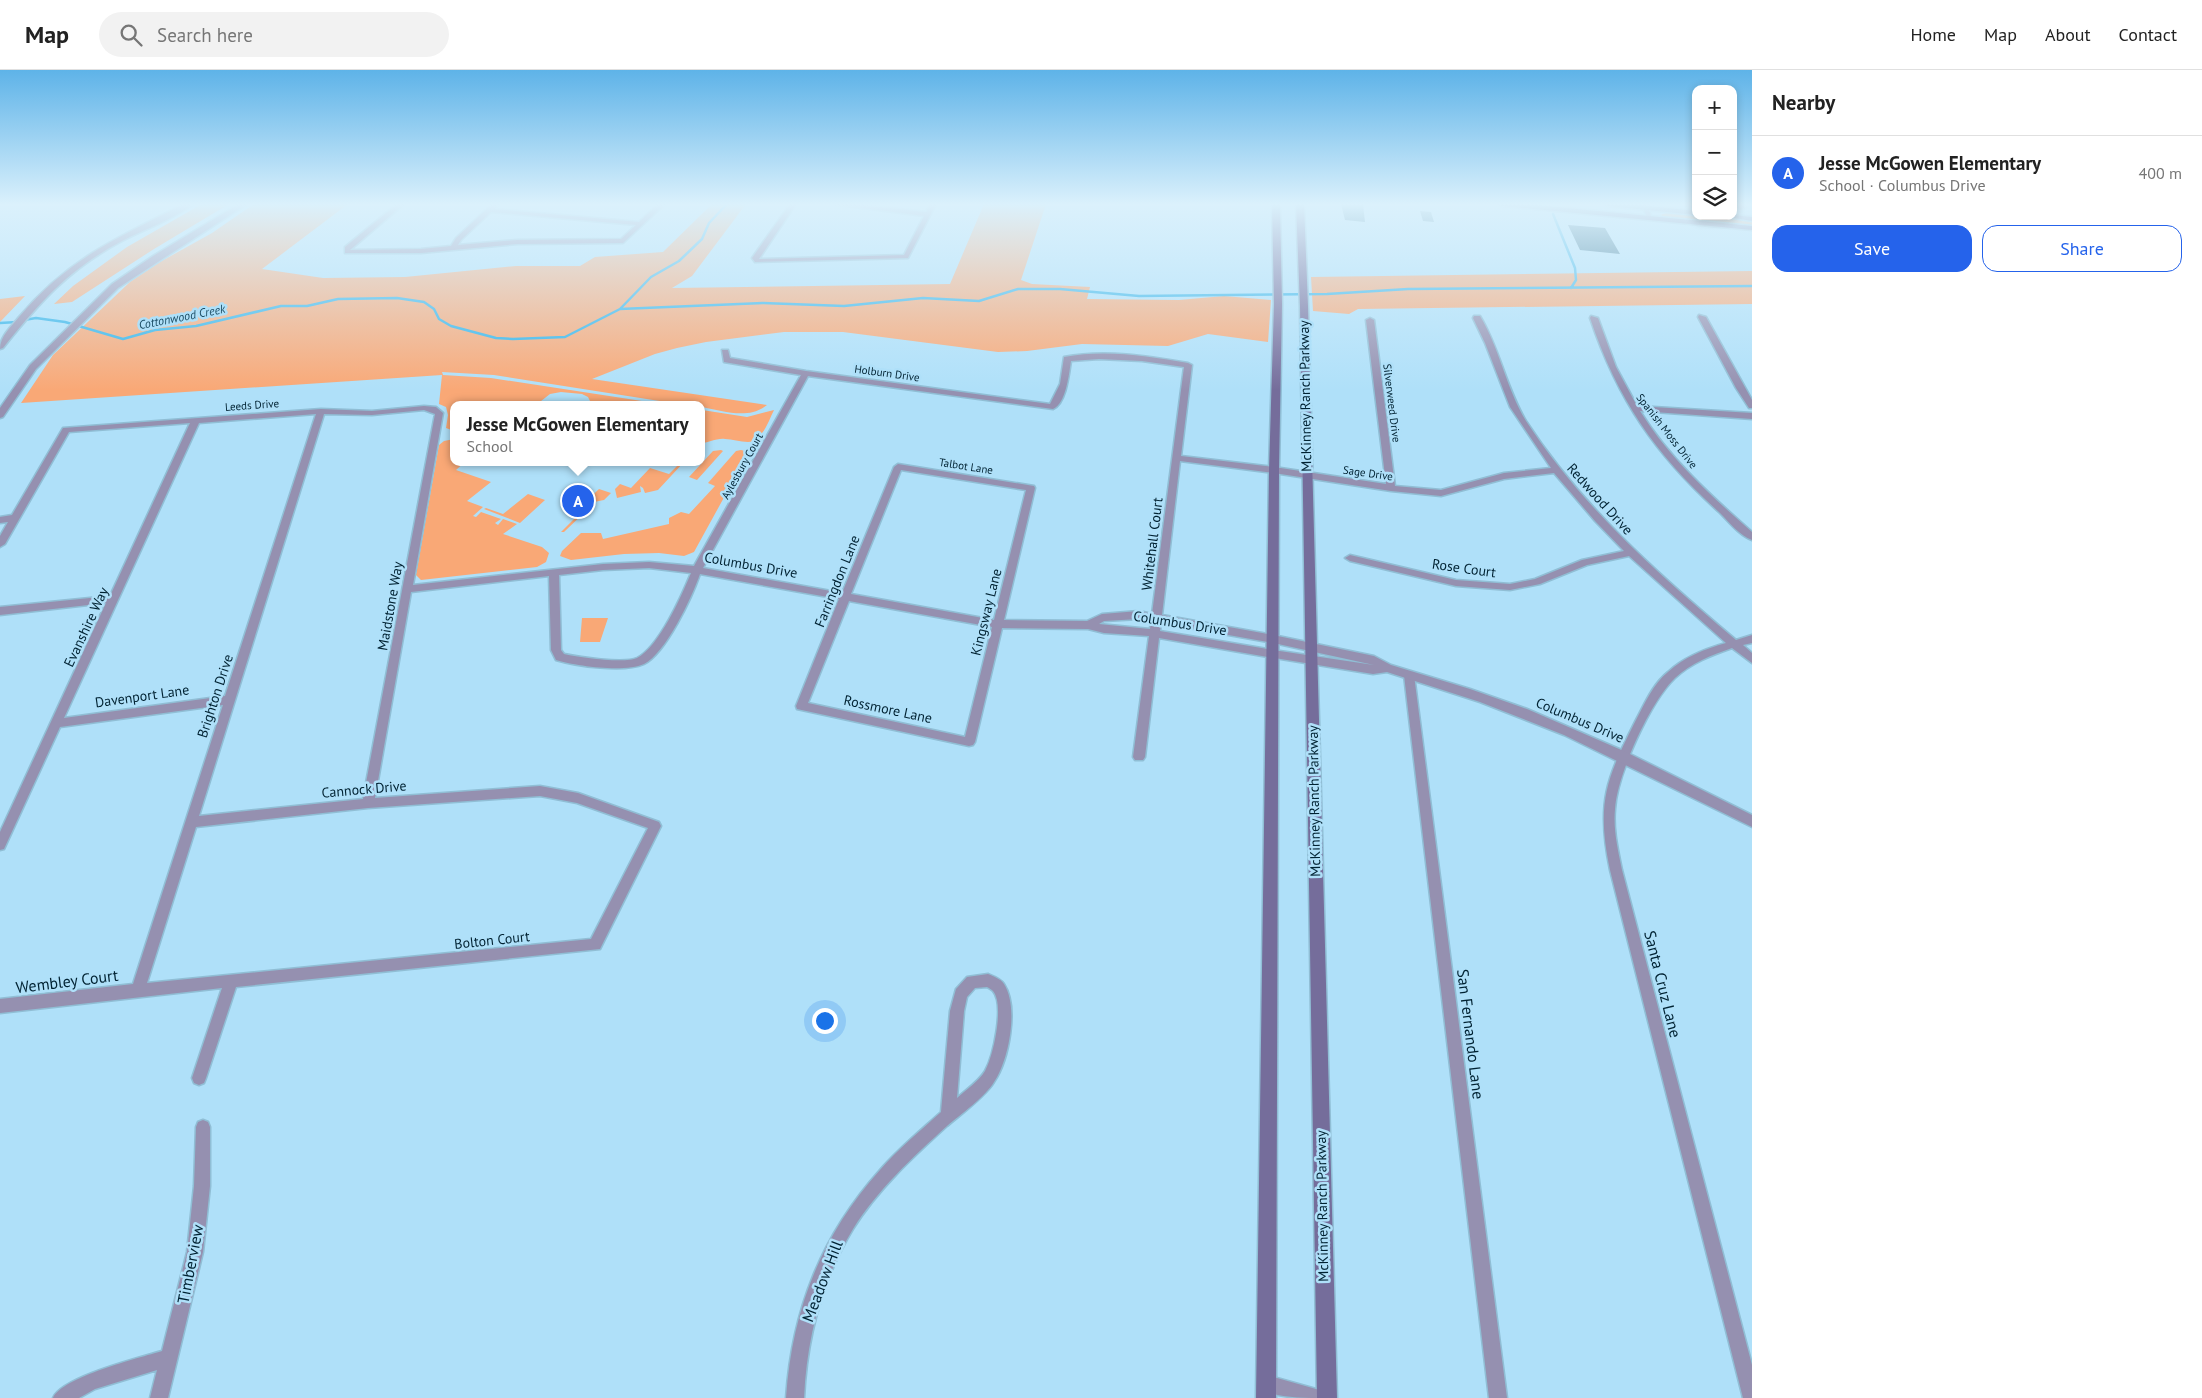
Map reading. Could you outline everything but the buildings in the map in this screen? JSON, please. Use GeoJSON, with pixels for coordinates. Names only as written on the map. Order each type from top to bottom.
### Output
{"type":"FeatureCollection","features":[{"type":"Feature","properties":{"kind":"main road","name":"McKinney Ranch Parkway"},"geometry":{"type":"LineString","coordinates":[[1266,1391],[1274,470],[1276,367],[1280,306],[1279,266]]}},
{"type":"Feature","properties":{"kind":"main road","name":"McKinney Ranch Parkway"},"geometry":{"type":"LineString","coordinates":[[1297,266],[1304,285],[1306,476],[1326,1398]]}},
{"type":"Feature","properties":{"kind":"street"},"geometry":{"type":"LineString","coordinates":[[0,346],[35,304],[55,283],[76,266]]}},
{"type":"Feature","properties":{"kind":"street"},"geometry":{"type":"LineString","coordinates":[[0,415],[33,367],[45,354],[95,304],[128,276],[144,266]]}},
{"type":"Feature","properties":{"kind":"street"},"geometry":{"type":"LineString","coordinates":[[1702,317],[1740,388],[1752,406]]}},
{"type":"Feature","properties":{"kind":"street","name":"Redwood Drive"},"geometry":{"type":"LineString","coordinates":[[1477,318],[1486,335],[1512,402],[1555,470],[1588,509],[1630,553],[1670,590],[1752,659]]}},
{"type":"Feature","properties":{"kind":"street","name":"Spanish Moss Drive"},"geometry":{"type":"LineString","coordinates":[[1594,318],[1613,370],[1634,408],[1680,467],[1728,516],[1752,537]]}},
{"type":"Feature","properties":{"kind":"street","name":"Silverweed Drive"},"geometry":{"type":"LineString","coordinates":[[1370,320],[1391,488]]}},
{"type":"Feature","properties":{"kind":"street","name":"Holburn Drive"},"geometry":{"type":"LineString","coordinates":[[725,352],[727,360],[806,373],[1053,407]]}},
{"type":"Feature","properties":{"kind":"street","name":"Whitehall Court"},"geometry":{"type":"LineString","coordinates":[[1053,407],[1064,384],[1067,359],[1103,355],[1141,357],[1188,365],[1139,757]]}},
{"type":"Feature","properties":{"kind":"street","name":"Aylesbury Court"},"geometry":{"type":"LineString","coordinates":[[554,573],[556,650],[560,658],[627,664],[640,661],[652,652],[670,626],[693,583],[697,570],[806,373]]}},
{"type":"Feature","properties":{"kind":"street","name":"Leeds Drive"},"geometry":{"type":"LineString","coordinates":[[14,518],[66,430],[321,411],[372,413],[424,408],[433,409],[439,413]]}},
{"type":"Feature","properties":{"kind":"street"},"geometry":{"type":"LineString","coordinates":[[1634,408],[1752,416]]}},
{"type":"Feature","properties":{"kind":"street","name":"Brighton Drive"},"geometry":{"type":"LineString","coordinates":[[138,990],[321,411]]}},
{"type":"Feature","properties":{"kind":"street","name":"Maidstone Way"},"geometry":{"type":"LineString","coordinates":[[368,803],[439,413]]}},
{"type":"Feature","properties":{"kind":"street","name":"Evanshire Way"},"geometry":{"type":"LineString","coordinates":[[1,845],[196,420]]}},
{"type":"Feature","properties":{"kind":"street","name":"Sage Drive"},"geometry":{"type":"LineString","coordinates":[[1176,458],[1425,492],[1451,492],[1498,478],[1555,470]]}},
{"type":"Feature","properties":{"kind":"street","name":"Talbot Lane"},"geometry":{"type":"LineString","coordinates":[[898,467],[1031,488]]}},
{"type":"Feature","properties":{"kind":"street","name":"Farringdon Lane"},"geometry":{"type":"LineString","coordinates":[[801,706],[898,467]]}},
{"type":"Feature","properties":{"kind":"street","name":"Kingsway Lane"},"geometry":{"type":"LineString","coordinates":[[968,742],[1031,488]]}},
{"type":"Feature","properties":{"kind":"street"},"geometry":{"type":"LineString","coordinates":[[0,520],[14,518]]}},
{"type":"Feature","properties":{"kind":"street"},"geometry":{"type":"LineString","coordinates":[[0,544],[14,518]]}},
{"type":"Feature","properties":{"kind":"street","name":"Rose Court"},"geometry":{"type":"LineString","coordinates":[[1350,558],[1456,583],[1510,587],[1537,582],[1585,562],[1630,553]]}},
{"type":"Feature","properties":{"kind":"street","name":"Columbus Drive"},"geometry":{"type":"LineString","coordinates":[[407,589],[603,567],[649,565],[697,570],[997,624],[1088,625],[1104,629],[1273,646]]}},
{"type":"Feature","properties":{"kind":"street"},"geometry":{"type":"LineString","coordinates":[[0,611],[114,599]]}},
{"type":"Feature","properties":{"kind":"street","name":"Columbus Drive"},"geometry":{"type":"LineString","coordinates":[[1088,625],[1102,618],[1139,615],[1157,617],[1373,670],[1387,668],[1542,719],[1622,755],[1752,821]]}},
{"type":"Feature","properties":{"kind":"street","name":"Santa Cruz Lane"},"geometry":{"type":"LineString","coordinates":[[1752,639],[1693,659],[1672,674],[1654,696],[1622,755],[1612,782],[1608,806],[1608,830],[1612,856],[1752,1398]]}},
{"type":"Feature","properties":{"kind":"street","name":"San Fernando Lane"},"geometry":{"type":"LineString","coordinates":[[1409,675],[1498,1398]]}},
{"type":"Feature","properties":{"kind":"street","name":"Davenport Lane"},"geometry":{"type":"LineString","coordinates":[[57,723],[230,700]]}},
{"type":"Feature","properties":{"kind":"street","name":"Rossmore Lane"},"geometry":{"type":"LineString","coordinates":[[801,706],[968,742]]}},
{"type":"Feature","properties":{"kind":"street","name":"Cannock Drive"},"geometry":{"type":"LineString","coordinates":[[191,822],[368,803],[540,792]]}},
{"type":"Feature","properties":{"kind":"street","name":"Bolton Court"},"geometry":{"type":"LineString","coordinates":[[138,990],[595,946],[655,826],[578,798],[540,792]]}},
{"type":"Feature","properties":{"kind":"street"},"geometry":{"type":"LineString","coordinates":[[199,1078],[232,981]]}},
{"type":"Feature","properties":{"kind":"street","name":"Meadow Hill"},"geometry":{"type":"LineString","coordinates":[[795,1398],[798,1356],[806,1319],[821,1275],[840,1234],[862,1202],[882,1180],[948,1115],[989,1078],[997,1063],[1001,1045],[1005,1003],[998,988],[988,981],[972,982],[961,994],[957,1011],[948,1115]]}},
{"type":"Feature","properties":{"kind":"street","name":"Wembley Court"},"geometry":{"type":"LineString","coordinates":[[0,1006],[138,990]]}},
{"type":"Feature","properties":{"kind":"street","name":"Timberview"},"geometry":{"type":"LineString","coordinates":[[159,1398],[195,1252],[201,1200],[203,1127]]}},
{"type":"Feature","properties":{"kind":"street"},"geometry":{"type":"LineString","coordinates":[[62,1398],[91,1382],[168,1358]]}},
{"type":"Feature","properties":{"kind":"street"},"geometry":{"type":"LineString","coordinates":[[1266,1391],[1316,1398]]}},
{"type":"Feature","properties":{"kind":"shaded area"},"geometry":{"type":"Polygon","coordinates":[[[101,266],[128,266],[72,302],[54,304],[73,286],[101,266]]]}},
{"type":"Feature","properties":{"kind":"shaded area"},"geometry":{"type":"Polygon","coordinates":[[[154,266],[266,266],[262,269],[323,278],[405,277],[516,266],[700,266],[692,276],[672,288],[950,284],[958,266],[1026,266],[1021,280],[1032,284],[1090,287],[1087,299],[1179,300],[1224,296],[1271,300],[1268,342],[1208,334],[1168,346],[1082,344],[1027,351],[998,352],[843,332],[784,332],[706,342],[677,348],[655,354],[592,379],[767,405],[760,410],[744,413],[705,408],[705,401],[660,401],[494,375],[442,372],[443,375],[491,378],[642,401],[590,401],[588,397],[582,394],[561,392],[550,394],[541,401],[450,401],[450,430],[446,428],[448,415],[446,407],[439,404],[442,375],[21,403],[53,355],[130,282],[154,266]]]}},
{"type":"Feature","properties":{"kind":"shaded area"},"geometry":{"type":"Polygon","coordinates":[[[1752,271],[1752,304],[1358,309],[1349,314],[1313,311],[1311,277],[1752,271]]]}},
{"type":"Feature","properties":{"kind":"shaded area"},"geometry":{"type":"Polygon","coordinates":[[[25,296],[0,322],[0,299],[25,296]]]}},
{"type":"Feature","properties":{"kind":"shaded area"},"geometry":{"type":"Polygon","coordinates":[[[705,410],[747,417],[774,410],[761,435],[753,441],[745,442],[722,439],[705,442],[705,410]]]}},
{"type":"Feature","properties":{"kind":"shaded area"},"geometry":{"type":"Polygon","coordinates":[[[450,440],[450,466],[460,466],[456,470],[491,482],[467,501],[483,507],[473,516],[476,517],[481,512],[501,519],[495,523],[498,525],[503,519],[517,524],[503,534],[542,547],[549,553],[546,562],[537,567],[421,580],[416,575],[439,445],[450,440]]]}},
{"type":"Feature","properties":{"kind":"shaded area"},"geometry":{"type":"Polygon","coordinates":[[[713,451],[723,451],[697,480],[689,477],[699,466],[705,466],[705,460],[713,451]]]}},
{"type":"Feature","properties":{"kind":"shaded area"},"geometry":{"type":"Polygon","coordinates":[[[736,451],[749,452],[694,552],[684,556],[659,553],[624,554],[571,560],[560,556],[562,551],[581,533],[601,533],[603,539],[669,524],[669,518],[681,512],[689,514],[715,486],[708,483],[736,451]]]}},
{"type":"Feature","properties":{"kind":"shaded area"},"geometry":{"type":"Polygon","coordinates":[[[677,466],[680,466],[658,490],[645,493],[640,486],[641,492],[617,498],[615,489],[620,484],[631,488],[650,468],[669,474],[677,466]]]}},
{"type":"Feature","properties":{"kind":"shaded area"},"geometry":{"type":"Polygon","coordinates":[[[599,489],[611,493],[604,500],[589,503],[588,509],[564,532],[561,532],[577,516],[573,514],[599,489]]]}},
{"type":"Feature","properties":{"kind":"shaded area"},"geometry":{"type":"Polygon","coordinates":[[[528,494],[545,500],[520,523],[484,509],[503,514],[528,494]]]}},
{"type":"Feature","properties":{"kind":"shaded area"},"geometry":{"type":"Polygon","coordinates":[[[582,618],[608,618],[600,642],[580,642],[582,618]]]}},
{"type":"Feature","properties":{"kind":"waterway"},"geometry":{"type":"LineString","coordinates":[[620,309],[651,277],[670,266]]}},
{"type":"Feature","properties":{"kind":"waterway"},"geometry":{"type":"LineString","coordinates":[[1571,288],[1576,280],[1574,266]]}},
{"type":"Feature","properties":{"kind":"waterway"},"geometry":{"type":"LineString","coordinates":[[1571,288],[1752,286]]}},
{"type":"Feature","properties":{"kind":"waterway"},"geometry":{"type":"LineString","coordinates":[[620,309],[763,303],[844,306],[923,298],[979,301],[1018,289],[1060,289],[1139,296],[1327,294],[1408,289],[1571,288]]}},
{"type":"Feature","properties":{"kind":"waterway","name":"Cottonwood Creek"},"geometry":{"type":"LineString","coordinates":[[24,320],[36,318],[65,322],[123,339],[155,330],[196,326],[281,306],[307,306],[338,299],[397,298],[424,302],[434,309],[439,319],[451,326],[496,338],[513,339],[565,337],[620,309]]}},
{"type":"Feature","properties":{"kind":"waterway","name":"Cottonwood Creek"},"geometry":{"type":"LineString","coordinates":[[0,323],[17,322]]}},
{"type":"Feature","properties":{"kind":"place","name":"Jesse McGowen Elementary"},"geometry":{"type":"Point","coordinates":[578,501]}}]}
